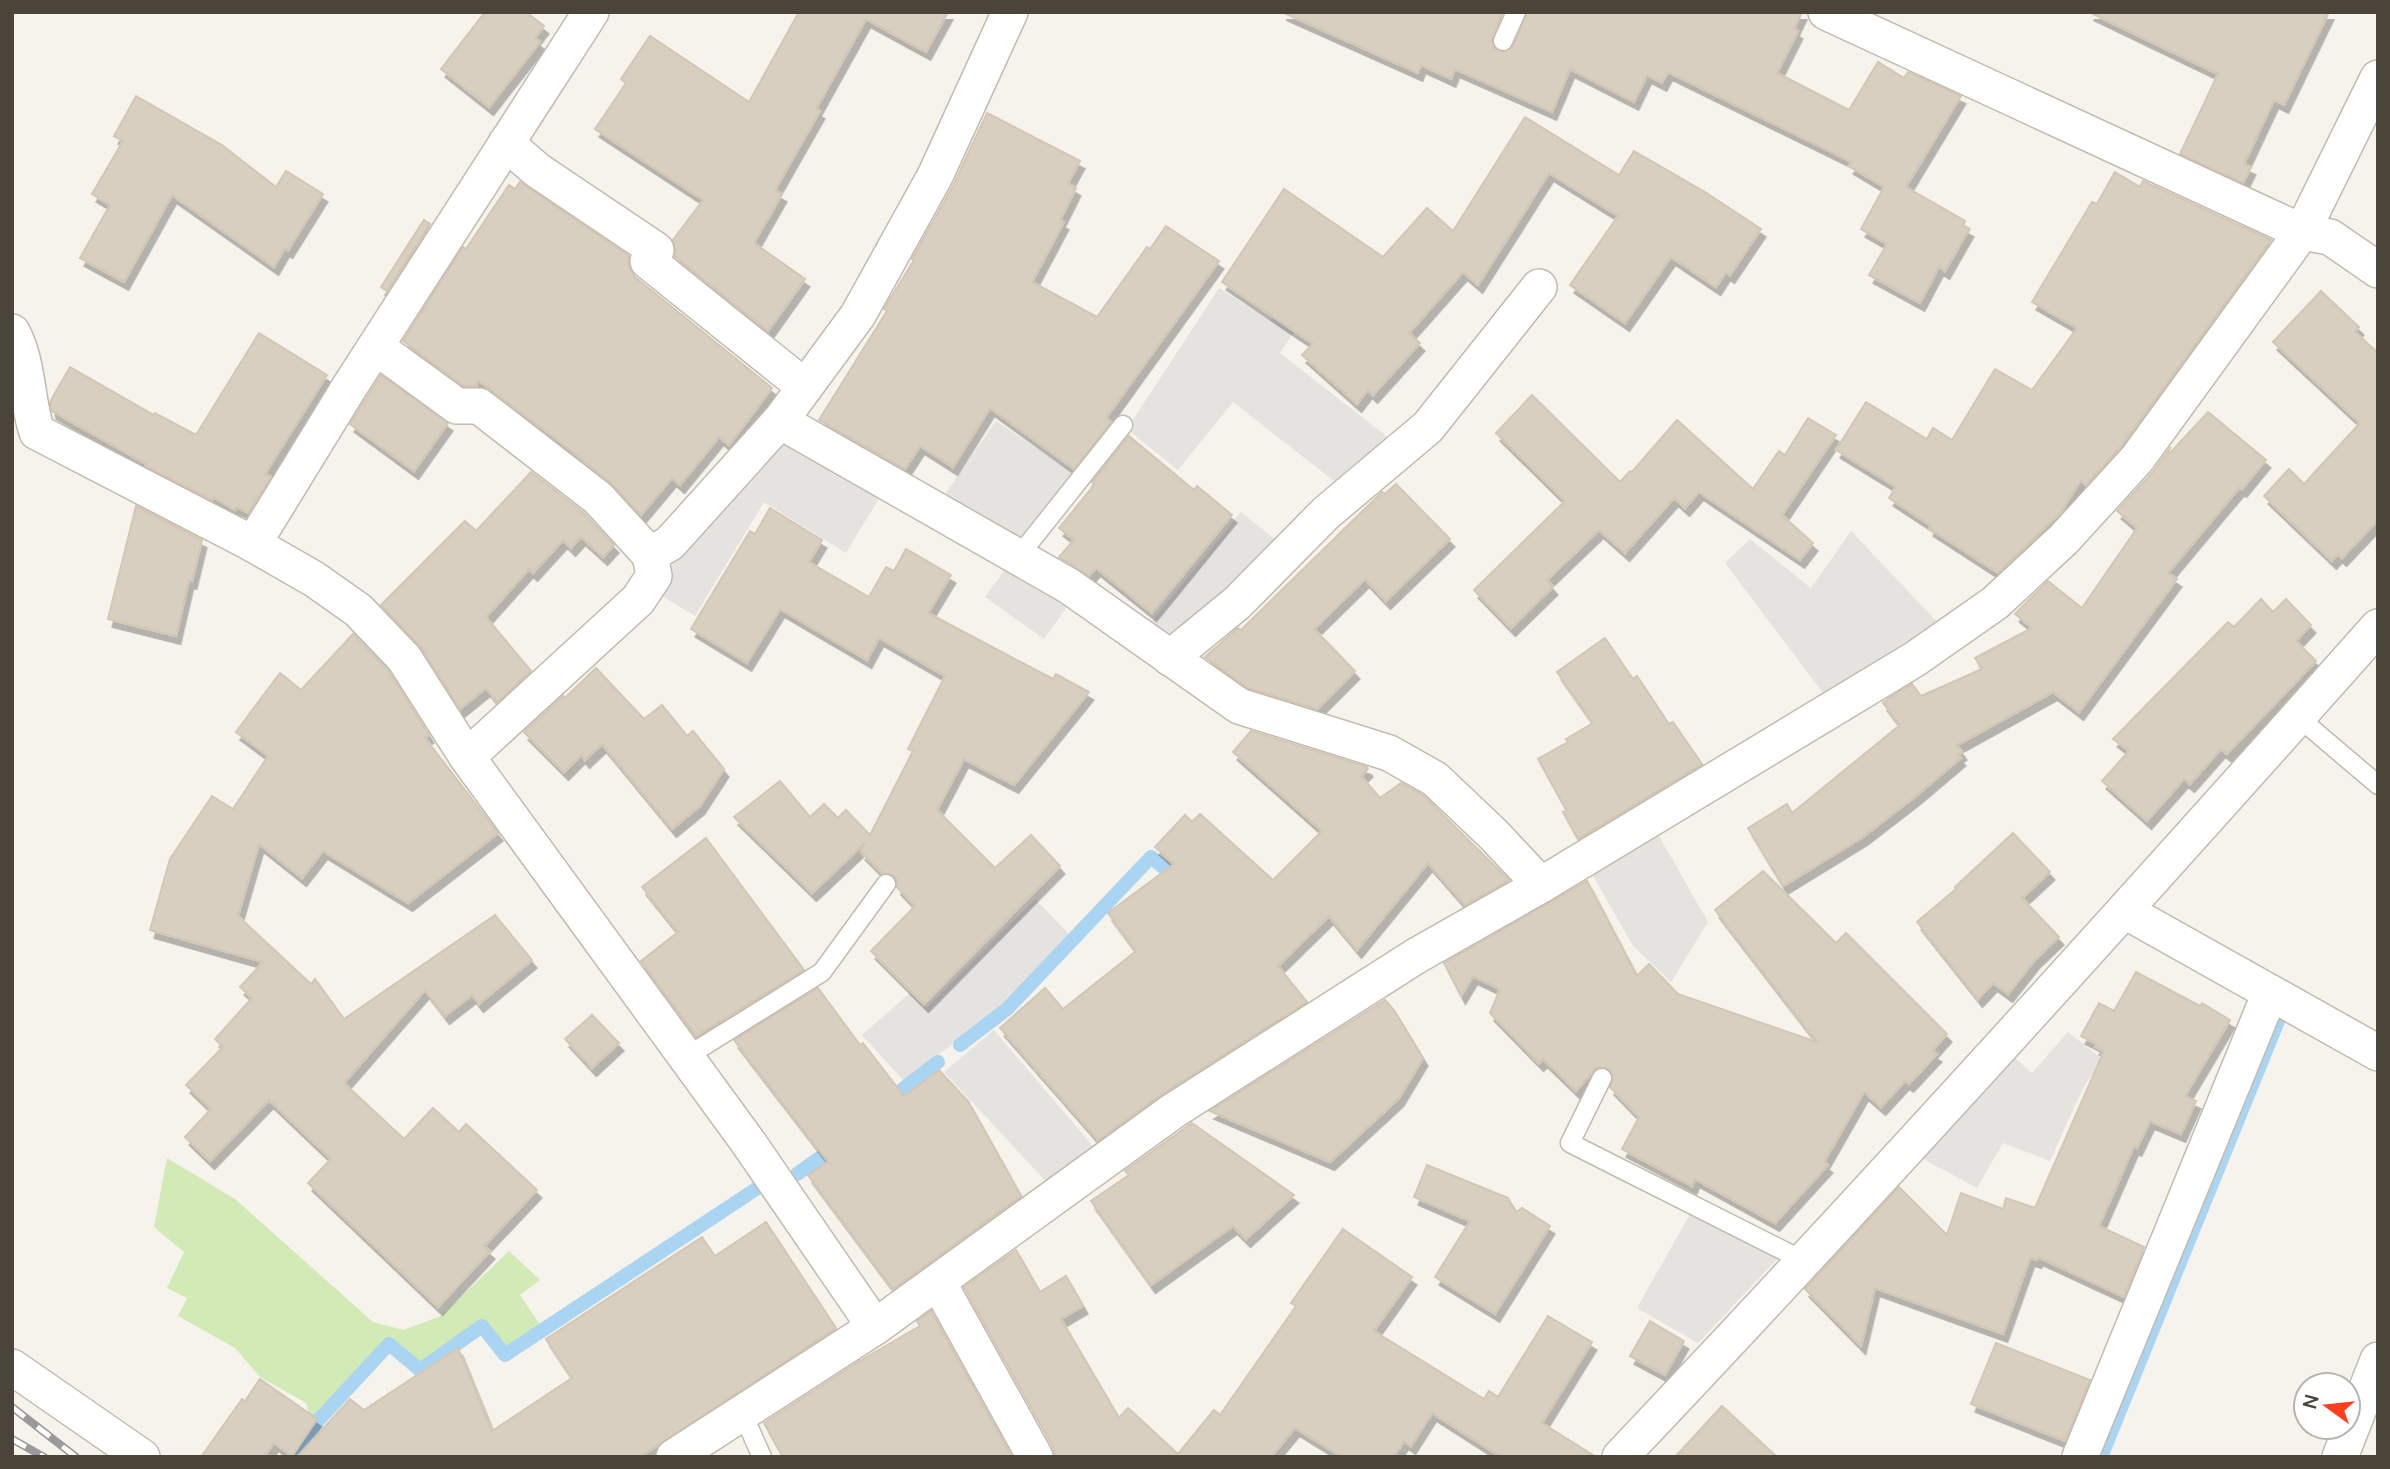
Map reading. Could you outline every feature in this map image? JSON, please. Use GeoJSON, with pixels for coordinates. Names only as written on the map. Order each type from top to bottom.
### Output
{"type":"FeatureCollection","features":[{"type":"Feature","properties":{"kind":"street"},"geometry":{"type":"LineString","coordinates":[[253,544],[591,12]]}},
{"type":"Feature","properties":{"kind":"street"},"geometry":{"type":"LineString","coordinates":[[650,555],[670,543],[780,421],[858,315],[928,187],[1010,12]]}},
{"type":"Feature","properties":{"kind":"street"},"geometry":{"type":"LineString","coordinates":[[1826,12],[2302,232],[2330,237],[2378,270]]}},
{"type":"Feature","properties":{"kind":"street"},"geometry":{"type":"LineString","coordinates":[[674,1457],[875,1328],[1173,1111],[1416,956],[1541,886],[1915,659],[1996,603],[2064,538],[2137,459],[2302,232],[2378,78]]}},
{"type":"Feature","properties":{"kind":"street"},"geometry":{"type":"LineString","coordinates":[[506,143],[537,170],[656,250],[648,261],[805,387]]}},
{"type":"Feature","properties":{"kind":"street"},"geometry":{"type":"LineString","coordinates":[[1170,658],[1237,603],[1326,513],[1428,427],[1539,287]]}},
{"type":"Feature","properties":{"kind":"street"},"geometry":{"type":"LineString","coordinates":[[12,332],[25,368],[22,419],[37,432],[253,544],[314,579],[358,610],[404,658],[467,757],[748,1142],[875,1328]]}},
{"type":"Feature","properties":{"kind":"street"},"geometry":{"type":"LineString","coordinates":[[376,347],[457,406],[479,406],[598,498],[650,555],[654,576],[638,600],[467,757]]}},
{"type":"Feature","properties":{"kind":"street"},"geometry":{"type":"LineString","coordinates":[[780,421],[1069,586],[1239,706],[1389,753],[1435,779],[1493,834],[1541,886]]}},
{"type":"Feature","properties":{"kind":"street"},"geometry":{"type":"LineString","coordinates":[[1620,1457],[2125,911],[2378,627]]}},
{"type":"Feature","properties":{"kind":"street"},"geometry":{"type":"LineString","coordinates":[[2125,911],[2378,1053]]}},
{"type":"Feature","properties":{"kind":"street"},"geometry":{"type":"LineString","coordinates":[[2080,1457],[2270,993]]}},
{"type":"Feature","properties":{"kind":"street"},"geometry":{"type":"LineString","coordinates":[[938,1282],[1035,1457]]}},
{"type":"Feature","properties":{"kind":"street"},"geometry":{"type":"LineString","coordinates":[[2340,1457],[2378,1360]]}},
{"type":"Feature","properties":{"kind":"street"},"geometry":{"type":"LineString","coordinates":[[12,1367],[142,1457]]}},
{"type":"Feature","properties":{"kind":"lane"},"geometry":{"type":"LineString","coordinates":[[1503,41],[1516,12]]}},
{"type":"Feature","properties":{"kind":"lane"},"geometry":{"type":"LineString","coordinates":[[1018,557],[1123,425]]}},
{"type":"Feature","properties":{"kind":"lane"},"geometry":{"type":"LineString","coordinates":[[2298,717],[2378,785]]}},
{"type":"Feature","properties":{"kind":"lane"},"geometry":{"type":"LineString","coordinates":[[686,1057],[822,972],[886,884]]}},
{"type":"Feature","properties":{"kind":"lane"},"geometry":{"type":"LineString","coordinates":[[1602,1078],[1570,1143],[1804,1261]]}},
{"type":"Feature","properties":{"kind":"lane"},"geometry":{"type":"LineString","coordinates":[[742,1412],[762,1457]]}},
{"type":"Feature","properties":{"kind":"green space"},"geometry":{"type":"Polygon","coordinates":[[[167,1158],[235,1199],[373,1322],[403,1330],[441,1316],[509,1251],[540,1280],[520,1295],[541,1326],[506,1349],[483,1321],[420,1366],[388,1339],[311,1422],[306,1403],[260,1377],[235,1348],[178,1316],[187,1298],[167,1288],[184,1252],[154,1227],[167,1158]]]}},
{"type":"Feature","properties":{"kind":"shaded area"},"geometry":{"type":"Polygon","coordinates":[[[1316,252],[1337,265],[1280,353],[1394,442],[1343,488],[1233,402],[1178,470],[1127,429],[1219,288],[1270,321],[1316,252]]]}},
{"type":"Feature","properties":{"kind":"shaded area"},"geometry":{"type":"Polygon","coordinates":[[[996,421],[1073,473],[1017,545],[941,500],[996,421]]]}},
{"type":"Feature","properties":{"kind":"shaded area"},"geometry":{"type":"Polygon","coordinates":[[[779,428],[883,492],[846,553],[764,502],[695,616],[652,590],[779,428]]]}},
{"type":"Feature","properties":{"kind":"shaded area"},"geometry":{"type":"Polygon","coordinates":[[[1241,512],[1283,546],[1168,642],[1148,626],[1241,512]]]}},
{"type":"Feature","properties":{"kind":"shaded area"},"geometry":{"type":"Polygon","coordinates":[[[1851,531],[1942,627],[1829,701],[1725,563],[1750,539],[1811,588],[1851,531]]]}},
{"type":"Feature","properties":{"kind":"shaded area"},"geometry":{"type":"Polygon","coordinates":[[[1009,564],[1071,601],[1044,639],[985,597],[1009,564]]]}},
{"type":"Feature","properties":{"kind":"shaded area"},"geometry":{"type":"Polygon","coordinates":[[[1658,834],[1708,922],[1671,982],[1633,946],[1591,872],[1658,834]]]}},
{"type":"Feature","properties":{"kind":"shaded area"},"geometry":{"type":"Polygon","coordinates":[[[1035,899],[1071,936],[1004,1005],[904,1081],[862,1035],[910,993],[926,1008],[1035,899]]]}},
{"type":"Feature","properties":{"kind":"shaded area"},"geometry":{"type":"Polygon","coordinates":[[[994,1030],[1097,1151],[1051,1187],[944,1072],[994,1030]]]}},
{"type":"Feature","properties":{"kind":"shaded area"},"geometry":{"type":"Polygon","coordinates":[[[2068,1032],[2102,1059],[2081,1092],[2050,1161],[2003,1143],[1977,1188],[1916,1155],[2011,1054],[2032,1073],[2068,1032]]]}},
{"type":"Feature","properties":{"kind":"shaded area"},"geometry":{"type":"Polygon","coordinates":[[[1690,1214],[1778,1258],[1698,1343],[1637,1308],[1690,1214]]]}},
{"type":"Feature","properties":{"kind":"building"},"geometry":{"type":"Polygon","coordinates":[[[485,12],[526,12],[544,26],[535,38],[540,42],[489,107],[441,69],[485,12]]]}},
{"type":"Feature","properties":{"kind":"building"},"geometry":{"type":"Polygon","coordinates":[[[799,12],[948,12],[926,52],[866,19],[816,109],[820,111],[775,190],[782,194],[754,243],[805,279],[768,331],[674,256],[676,251],[673,240],[703,200],[595,129],[626,83],[621,79],[650,36],[749,102],[799,12]]]}},
{"type":"Feature","properties":{"kind":"building"},"geometry":{"type":"Polygon","coordinates":[[[1282,12],[1503,12],[1492,41],[1494,48],[1503,52],[1513,46],[1527,12],[1802,12],[1794,29],[1798,31],[1777,73],[1849,110],[1878,62],[1904,78],[1908,72],[1961,96],[1906,187],[1965,221],[1963,226],[1969,229],[1945,271],[1939,267],[1920,303],[1869,275],[1887,244],[1861,229],[1884,187],[1849,166],[1852,162],[1668,72],[1662,83],[1647,75],[1634,102],[1570,69],[1552,112],[1455,69],[1451,79],[1421,65],[1418,73],[1282,12]]]}},
{"type":"Feature","properties":{"kind":"building"},"geometry":{"type":"Polygon","coordinates":[[[2089,12],[2329,12],[2284,105],[2274,100],[2244,164],[2251,167],[2243,183],[2180,154],[2218,74],[2089,12]]]}},
{"type":"Feature","properties":{"kind":"building"},"geometry":{"type":"Polygon","coordinates":[[[136,96],[222,145],[276,187],[286,171],[323,194],[288,250],[285,248],[274,267],[172,195],[124,282],[80,258],[110,205],[92,194],[123,141],[114,136],[136,96]]]}},
{"type":"Feature","properties":{"kind":"building"},"geometry":{"type":"Polygon","coordinates":[[[987,113],[1080,161],[1068,183],[1076,188],[1060,220],[1064,222],[1032,282],[1097,317],[1147,247],[1150,249],[1166,226],[1219,261],[1106,418],[1111,422],[1074,469],[990,408],[953,467],[920,446],[905,469],[819,420],[887,311],[884,309],[914,260],[912,259],[953,186],[987,113]]]}},
{"type":"Feature","properties":{"kind":"building"},"geometry":{"type":"Polygon","coordinates":[[[1525,117],[1619,175],[1634,151],[1705,192],[1761,229],[1730,275],[1726,272],[1716,287],[1671,257],[1625,323],[1570,285],[1618,216],[1549,173],[1478,285],[1463,272],[1409,333],[1420,343],[1373,395],[1368,390],[1357,404],[1302,355],[1313,344],[1222,282],[1284,189],[1383,257],[1427,208],[1453,231],[1525,117]]]}},
{"type":"Feature","properties":{"kind":"building"},"geometry":{"type":"Polygon","coordinates":[[[2115,172],[2140,187],[2143,181],[2271,240],[2121,446],[2086,485],[2081,480],[2061,512],[1998,573],[1889,498],[1896,487],[1836,450],[1866,402],[1927,439],[1933,428],[1952,440],[1995,369],[2032,390],[2077,328],[2032,302],[2092,202],[2097,204],[2115,172]]]}},
{"type":"Feature","properties":{"kind":"building"},"geometry":{"type":"Polygon","coordinates":[[[520,182],[629,256],[629,268],[635,277],[772,388],[729,445],[719,437],[680,485],[672,478],[641,515],[610,482],[479,381],[476,386],[464,386],[403,341],[463,247],[466,249],[509,185],[515,189],[520,182]]]}},
{"type":"Feature","properties":{"kind":"building"},"geometry":{"type":"Polygon","coordinates":[[[424,220],[430,224],[387,291],[381,287],[424,220]]]}},
{"type":"Feature","properties":{"kind":"building"},"geometry":{"type":"Polygon","coordinates":[[[2321,291],[2359,327],[2355,332],[2378,353],[2378,520],[2342,558],[2338,554],[2332,561],[2264,496],[2289,469],[2304,484],[2360,423],[2273,342],[2321,291]]]}},
{"type":"Feature","properties":{"kind":"building"},"geometry":{"type":"Polygon","coordinates":[[[259,333],[327,375],[265,474],[271,477],[248,513],[237,507],[235,510],[213,497],[212,500],[145,466],[146,464],[52,411],[50,402],[70,367],[154,415],[155,413],[196,435],[259,333]]]}},
{"type":"Feature","properties":{"kind":"building"},"geometry":{"type":"Polygon","coordinates":[[[381,375],[448,423],[414,471],[350,424],[381,375]]]}},
{"type":"Feature","properties":{"kind":"building"},"geometry":{"type":"Polygon","coordinates":[[[1532,395],[1620,482],[1677,420],[1753,489],[1779,451],[1785,455],[1808,418],[1836,435],[1782,515],[1813,543],[1800,560],[1699,492],[1685,508],[1674,498],[1625,553],[1599,530],[1547,580],[1553,587],[1511,628],[1474,590],[1565,501],[1496,433],[1532,395]]]}},
{"type":"Feature","properties":{"kind":"building"},"geometry":{"type":"Polygon","coordinates":[[[2208,412],[2266,460],[2168,573],[2177,579],[2079,712],[2053,692],[1957,745],[1962,752],[1958,755],[1961,758],[1916,796],[1863,837],[1783,886],[1748,828],[1787,804],[1792,813],[1900,725],[1883,703],[1889,698],[1912,684],[1921,696],[1982,669],[1975,658],[2032,628],[2015,614],[2048,581],[2082,608],[2137,528],[2117,511],[2168,451],[2170,453],[2208,412]]]}},
{"type":"Feature","properties":{"kind":"building"},"geometry":{"type":"Polygon","coordinates":[[[1129,436],[1194,490],[1197,486],[1232,515],[1152,613],[1096,568],[1089,576],[1059,557],[1074,540],[1059,528],[1129,436]]]}},
{"type":"Feature","properties":{"kind":"building"},"geometry":{"type":"Polygon","coordinates":[[[531,472],[584,513],[614,545],[603,557],[581,537],[571,548],[563,540],[533,573],[529,569],[486,617],[531,671],[497,702],[486,688],[460,709],[421,647],[381,605],[465,521],[476,531],[531,472]]]}},
{"type":"Feature","properties":{"kind":"building"},"geometry":{"type":"Polygon","coordinates":[[[1396,484],[1450,539],[1386,601],[1365,579],[1314,629],[1355,671],[1317,709],[1248,688],[1205,657],[1238,628],[1241,630],[1382,492],[1385,494],[1396,484]]]}},
{"type":"Feature","properties":{"kind":"building"},"geometry":{"type":"Polygon","coordinates":[[[136,506],[202,540],[176,636],[108,619],[136,506]]]}},
{"type":"Feature","properties":{"kind":"building"},"geometry":{"type":"Polygon","coordinates":[[[770,508],[822,540],[809,562],[869,597],[886,567],[894,571],[906,549],[951,575],[928,613],[1053,679],[1056,674],[1089,692],[1014,785],[964,759],[937,810],[995,868],[1031,835],[1060,866],[924,1004],[871,951],[915,906],[897,887],[897,880],[893,875],[882,873],[861,852],[865,843],[812,893],[734,817],[780,781],[810,817],[824,804],[838,818],[846,810],[870,835],[913,751],[908,749],[945,676],[879,638],[867,660],[780,609],[747,663],[691,629],[750,531],[755,534],[770,508]]]}},
{"type":"Feature","properties":{"kind":"building"},"geometry":{"type":"Polygon","coordinates":[[[2261,599],[2273,612],[2286,599],[2311,625],[2296,641],[2316,661],[2227,754],[2221,749],[2190,784],[2184,779],[2147,821],[2102,781],[2129,751],[2113,739],[2228,622],[2234,627],[2261,599]]]}},
{"type":"Feature","properties":{"kind":"building"},"geometry":{"type":"Polygon","coordinates":[[[353,634],[388,670],[429,735],[425,738],[498,833],[408,903],[323,851],[302,878],[259,844],[238,916],[311,984],[315,979],[344,1019],[495,915],[532,960],[479,1004],[472,995],[445,1016],[425,990],[344,1083],[404,1139],[433,1108],[459,1132],[466,1124],[537,1190],[484,1246],[490,1251],[438,1307],[308,1183],[331,1159],[269,1100],[210,1161],[185,1137],[211,1109],[186,1085],[223,1047],[215,1039],[252,998],[240,987],[263,962],[150,930],[170,859],[212,796],[233,809],[268,756],[236,732],[280,673],[301,690],[353,634]]]}},
{"type":"Feature","properties":{"kind":"building"},"geometry":{"type":"Polygon","coordinates":[[[1605,638],[1633,679],[1637,676],[1669,724],[1673,722],[1702,764],[1578,839],[1563,812],[1567,811],[1538,759],[1568,742],[1566,739],[1593,723],[1557,672],[1605,638]]]}},
{"type":"Feature","properties":{"kind":"building"},"geometry":{"type":"Polygon","coordinates":[[[596,668],[644,719],[662,705],[687,736],[693,731],[724,769],[700,806],[672,829],[602,744],[585,760],[581,755],[564,772],[524,732],[596,668]]]}},
{"type":"Feature","properties":{"kind":"building"},"geometry":{"type":"Polygon","coordinates":[[[1251,731],[1367,767],[1361,776],[1380,798],[1401,783],[1423,795],[1509,880],[1465,905],[1428,863],[1357,950],[1329,916],[1278,966],[1307,1002],[1162,1094],[1098,1140],[1000,1028],[1045,988],[1063,1009],[1136,951],[1108,913],[1174,864],[1155,847],[1185,815],[1192,822],[1200,814],[1273,880],[1322,831],[1233,752],[1251,731]]]}},
{"type":"Feature","properties":{"kind":"building"},"geometry":{"type":"Polygon","coordinates":[[[2013,833],[2050,872],[2022,898],[2059,937],[2035,960],[2008,994],[1993,983],[1978,999],[1917,922],[1956,889],[1955,887],[2013,833]]]}},
{"type":"Feature","properties":{"kind":"building"},"geometry":{"type":"Polygon","coordinates":[[[706,838],[804,970],[696,1036],[641,961],[678,932],[642,887],[706,838]]]}},
{"type":"Feature","properties":{"kind":"building"},"geometry":{"type":"Polygon","coordinates":[[[1763,871],[1836,943],[1846,933],[1947,1034],[1932,1051],[1937,1054],[1909,1084],[1905,1081],[1881,1107],[1864,1092],[1824,1162],[1828,1165],[1775,1223],[1695,1179],[1692,1186],[1622,1149],[1639,1117],[1610,1087],[1613,1078],[1611,1071],[1596,1068],[1576,1091],[1543,1059],[1539,1063],[1490,1013],[1500,989],[1473,976],[1461,996],[1444,963],[1587,881],[1637,976],[1649,964],[1678,994],[1817,1042],[1715,910],[1763,871]]]}},
{"type":"Feature","properties":{"kind":"building"},"geometry":{"type":"Polygon","coordinates":[[[2136,972],[2200,1006],[2202,1003],[2230,1020],[2185,1096],[2196,1101],[2181,1134],[2150,1121],[2137,1148],[2134,1146],[2099,1226],[2144,1247],[2124,1297],[2038,1257],[2037,1260],[2030,1258],[2003,1334],[1875,1288],[1861,1346],[1805,1289],[1899,1187],[1947,1235],[1961,1193],[2003,1209],[2006,1198],[2035,1208],[2104,1051],[2081,1036],[2099,1003],[2114,1011],[2136,972]]]}},
{"type":"Feature","properties":{"kind":"building"},"geometry":{"type":"Polygon","coordinates":[[[818,988],[860,1045],[863,1043],[904,1096],[939,1070],[968,1101],[1021,1196],[893,1289],[808,1175],[828,1162],[734,1040],[818,988]]]}},
{"type":"Feature","properties":{"kind":"building"},"geometry":{"type":"Polygon","coordinates":[[[1385,1000],[1423,1058],[1399,1098],[1330,1162],[1210,1111],[1385,1000]]]}},
{"type":"Feature","properties":{"kind":"building"},"geometry":{"type":"Polygon","coordinates":[[[592,1015],[619,1043],[592,1068],[565,1039],[592,1015]]]}},
{"type":"Feature","properties":{"kind":"building"},"geometry":{"type":"Polygon","coordinates":[[[1192,1123],[1294,1195],[1246,1239],[1233,1226],[1151,1285],[1091,1201],[1129,1175],[1125,1171],[1192,1123]]]}},
{"type":"Feature","properties":{"kind":"building"},"geometry":{"type":"Polygon","coordinates":[[[1427,1165],[1508,1198],[1516,1212],[1522,1208],[1550,1226],[1495,1314],[1435,1277],[1470,1221],[1414,1197],[1427,1165]]]}},
{"type":"Feature","properties":{"kind":"building"},"geometry":{"type":"Polygon","coordinates":[[[766,1222],[836,1328],[640,1457],[297,1457],[350,1399],[364,1410],[458,1348],[492,1431],[572,1378],[546,1339],[702,1237],[715,1256],[766,1222]]]}},
{"type":"Feature","properties":{"kind":"building"},"geometry":{"type":"Polygon","coordinates":[[[1343,1229],[1412,1277],[1374,1331],[1484,1399],[1489,1391],[1498,1397],[1548,1316],[1592,1342],[1542,1423],[1596,1457],[1501,1457],[1432,1413],[1411,1446],[1404,1441],[1394,1457],[1342,1457],[1295,1428],[1271,1457],[1055,1457],[1053,1447],[964,1287],[1016,1250],[1040,1292],[1066,1276],[1083,1306],[1061,1319],[1119,1418],[1128,1408],[1178,1454],[1214,1410],[1220,1415],[1296,1306],[1291,1303],[1343,1229]]]}},
{"type":"Feature","properties":{"kind":"building"},"geometry":{"type":"Polygon","coordinates":[[[931,1311],[1012,1457],[783,1457],[764,1423],[858,1362],[920,1326],[917,1321],[931,1311]]]}},
{"type":"Feature","properties":{"kind":"building"},"geometry":{"type":"Polygon","coordinates":[[[1650,1321],[1684,1341],[1665,1375],[1630,1356],[1650,1321]]]}},
{"type":"Feature","properties":{"kind":"building"},"geometry":{"type":"Polygon","coordinates":[[[1996,1343],[2090,1380],[2065,1441],[1971,1404],[1996,1343]]]}},
{"type":"Feature","properties":{"kind":"building"},"geometry":{"type":"Polygon","coordinates":[[[260,1379],[317,1419],[292,1456],[274,1443],[264,1457],[201,1457],[242,1399],[245,1401],[260,1379]]]}},
{"type":"Feature","properties":{"kind":"building"},"geometry":{"type":"Polygon","coordinates":[[[1722,1406],[1777,1457],[1675,1457],[1722,1406]]]}},
{"type":"Feature","properties":{"kind":"waterway"},"geometry":{"type":"LineString","coordinates":[[960,1045],[1007,1009],[1151,857],[1180,881]]}},
{"type":"Feature","properties":{"kind":"waterway"},"geometry":{"type":"LineString","coordinates":[[2101,1457],[2280,1016]]}},
{"type":"Feature","properties":{"kind":"waterway"},"geometry":{"type":"LineString","coordinates":[[890,1105],[895,1095],[938,1062]]}},
{"type":"Feature","properties":{"kind":"waterway"},"geometry":{"type":"LineString","coordinates":[[797,1174],[838,1145]]}},
{"type":"Feature","properties":{"kind":"waterway"},"geometry":{"type":"LineString","coordinates":[[301,1457],[315,1424],[389,1344],[420,1370],[482,1326],[505,1355],[756,1189]]}},
{"type":"Feature","properties":{"kind":"railway"},"geometry":{"type":"LineString","coordinates":[[12,1407],[76,1457]]}},
{"type":"Feature","properties":{"kind":"railway"},"geometry":{"type":"LineString","coordinates":[[12,1439],[44,1457]]}}]}
